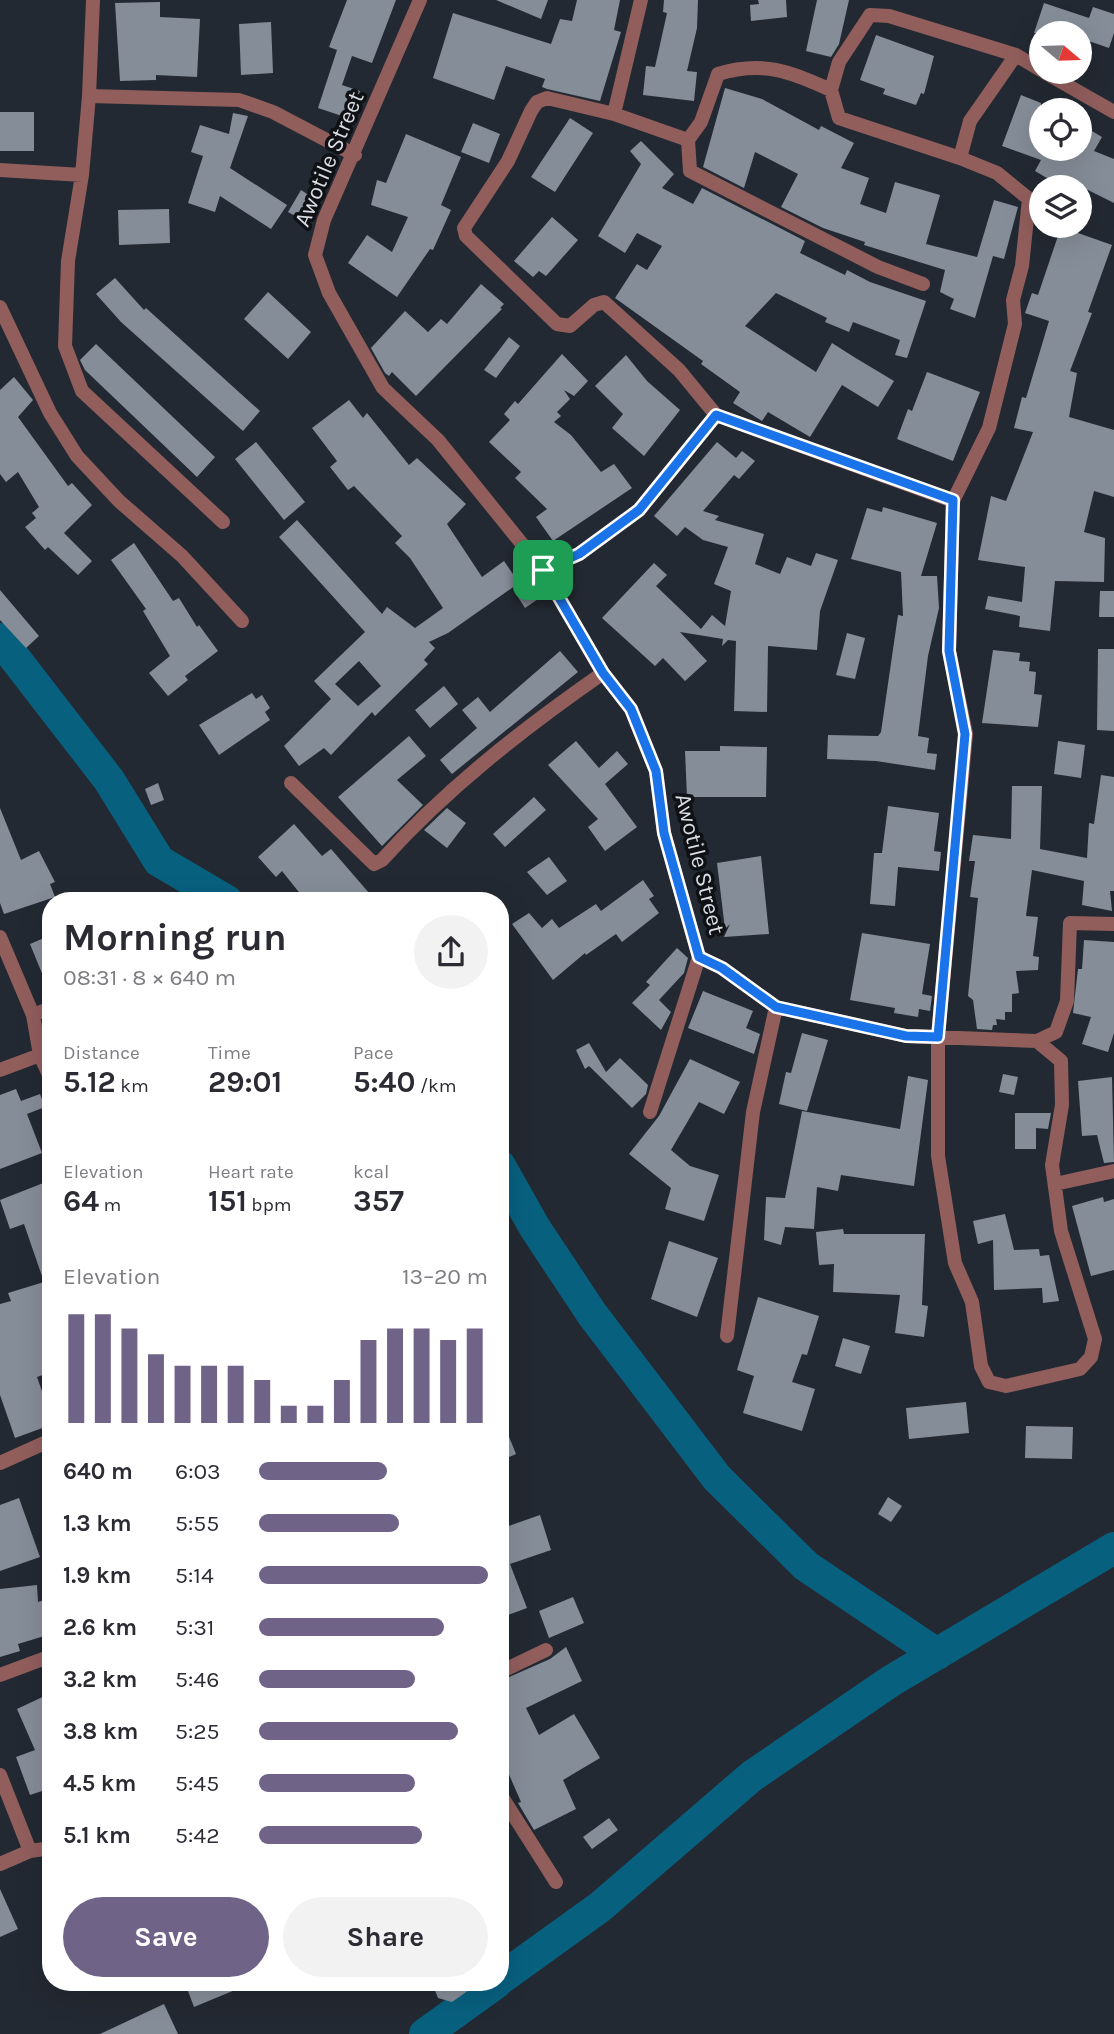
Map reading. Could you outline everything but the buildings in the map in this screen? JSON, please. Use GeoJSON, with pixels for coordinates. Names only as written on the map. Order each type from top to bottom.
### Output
{"type":"FeatureCollection","features":[{"type":"Feature","properties":{"kind":"street"},"geometry":{"type":"LineString","coordinates":[[93,0],[82,175],[68,261],[65,346],[82,391],[223,522]]}},
{"type":"Feature","properties":{"kind":"street","name":"Awotile Street"},"geometry":{"type":"LineString","coordinates":[[420,0],[355,155],[324,220],[315,255],[329,293],[383,388],[438,440],[543,570],[603,673],[631,709],[656,771],[664,833],[699,957],[722,968],[776,1007],[906,1036],[1037,1041]]}},
{"type":"Feature","properties":{"kind":"street"},"geometry":{"type":"LineString","coordinates":[[614,114],[641,0]]}},
{"type":"Feature","properties":{"kind":"street"},"geometry":{"type":"LineString","coordinates":[[1029,63],[1016,55],[889,16],[870,15],[839,61],[831,90],[839,118],[997,173],[1029,199],[1022,266],[1013,300],[1015,324],[989,429],[953,500],[949,651],[965,734],[938,1037],[938,1156],[955,1263],[972,1302],[981,1366],[989,1382],[1006,1386],[1080,1369],[1091,1357],[1095,1339],[1061,1231],[1052,1165],[1062,1105],[1061,1061],[1037,1041],[1056,1032],[1067,1001],[1070,923],[1114,924]]}},
{"type":"Feature","properties":{"kind":"street"},"geometry":{"type":"LineString","coordinates":[[960,158],[970,121],[1016,55]]}},
{"type":"Feature","properties":{"kind":"street"},"geometry":{"type":"LineString","coordinates":[[831,90],[784,69],[746,67],[718,74],[701,122],[688,140],[690,170],[878,267],[923,284]]}},
{"type":"Feature","properties":{"kind":"street"},"geometry":{"type":"LineString","coordinates":[[1066,84],[1114,112]]}},
{"type":"Feature","properties":{"kind":"street"},"geometry":{"type":"LineString","coordinates":[[89,96],[239,100],[273,113],[355,155]]}},
{"type":"Feature","properties":{"kind":"street"},"geometry":{"type":"LineString","coordinates":[[688,140],[614,114],[547,97],[537,102],[508,161],[464,228],[466,236],[557,324],[570,326],[594,304],[604,302],[679,370],[716,415],[953,500]]}},
{"type":"Feature","properties":{"kind":"street"},"geometry":{"type":"LineString","coordinates":[[0,170],[82,175]]}},
{"type":"Feature","properties":{"kind":"street"},"geometry":{"type":"LineString","coordinates":[[0,307],[50,412],[77,456],[119,500],[182,556],[242,621]]}},
{"type":"Feature","properties":{"kind":"street"},"geometry":{"type":"LineString","coordinates":[[543,570],[579,554],[639,510],[716,415]]}},
{"type":"Feature","properties":{"kind":"street"},"geometry":{"type":"LineString","coordinates":[[291,783],[373,864],[382,860],[431,806],[554,706],[603,673]]}},
{"type":"Feature","properties":{"kind":"street"},"geometry":{"type":"LineString","coordinates":[[0,937],[33,1015],[42,1059]]}},
{"type":"Feature","properties":{"kind":"street"},"geometry":{"type":"LineString","coordinates":[[650,1112],[699,957]]}},
{"type":"Feature","properties":{"kind":"street"},"geometry":{"type":"LineString","coordinates":[[727,1336],[753,1112],[776,1007]]}},
{"type":"Feature","properties":{"kind":"street"},"geometry":{"type":"LineString","coordinates":[[33,1015],[42,1012]]}},
{"type":"Feature","properties":{"kind":"street"},"geometry":{"type":"LineString","coordinates":[[0,1070],[40,1055]]}},
{"type":"Feature","properties":{"kind":"street"},"geometry":{"type":"LineString","coordinates":[[1055,1184],[1114,1171]]}},
{"type":"Feature","properties":{"kind":"street"},"geometry":{"type":"LineString","coordinates":[[0,1463],[42,1444]]}},
{"type":"Feature","properties":{"kind":"street"},"geometry":{"type":"LineString","coordinates":[[509,1668],[546,1650]]}},
{"type":"Feature","properties":{"kind":"street"},"geometry":{"type":"LineString","coordinates":[[0,1675],[42,1659]]}},
{"type":"Feature","properties":{"kind":"street"},"geometry":{"type":"LineString","coordinates":[[0,1775],[30,1851]]}},
{"type":"Feature","properties":{"kind":"street"},"geometry":{"type":"LineString","coordinates":[[509,1808],[556,1882]]}},
{"type":"Feature","properties":{"kind":"street"},"geometry":{"type":"LineString","coordinates":[[0,1864],[30,1851],[42,1849]]}},
{"type":"Feature","properties":{"kind":"waterway"},"geometry":{"type":"LineString","coordinates":[[0,639],[109,780],[159,861],[212,892]]}},
{"type":"Feature","properties":{"kind":"waterway"},"geometry":{"type":"LineString","coordinates":[[509,1182],[535,1228],[592,1314],[717,1478],[806,1566],[937,1654]]}},
{"type":"Feature","properties":{"kind":"waterway"},"geometry":{"type":"LineString","coordinates":[[509,1973],[600,1907],[752,1776],[891,1681],[1114,1548]]}},
{"type":"Feature","properties":{"kind":"waterway"},"geometry":{"type":"LineString","coordinates":[[425,2034],[485,1991]]}},
{"type":"Feature","properties":{"kind":"route"},"geometry":{"type":"LineString","coordinates":[[716,415],[953,500],[949,651],[965,734],[938,1037],[906,1036],[776,1007],[722,968],[699,957],[684,895],[664,833],[656,771],[631,709],[603,673],[543,570],[579,554],[639,510],[716,415]]}}]}
